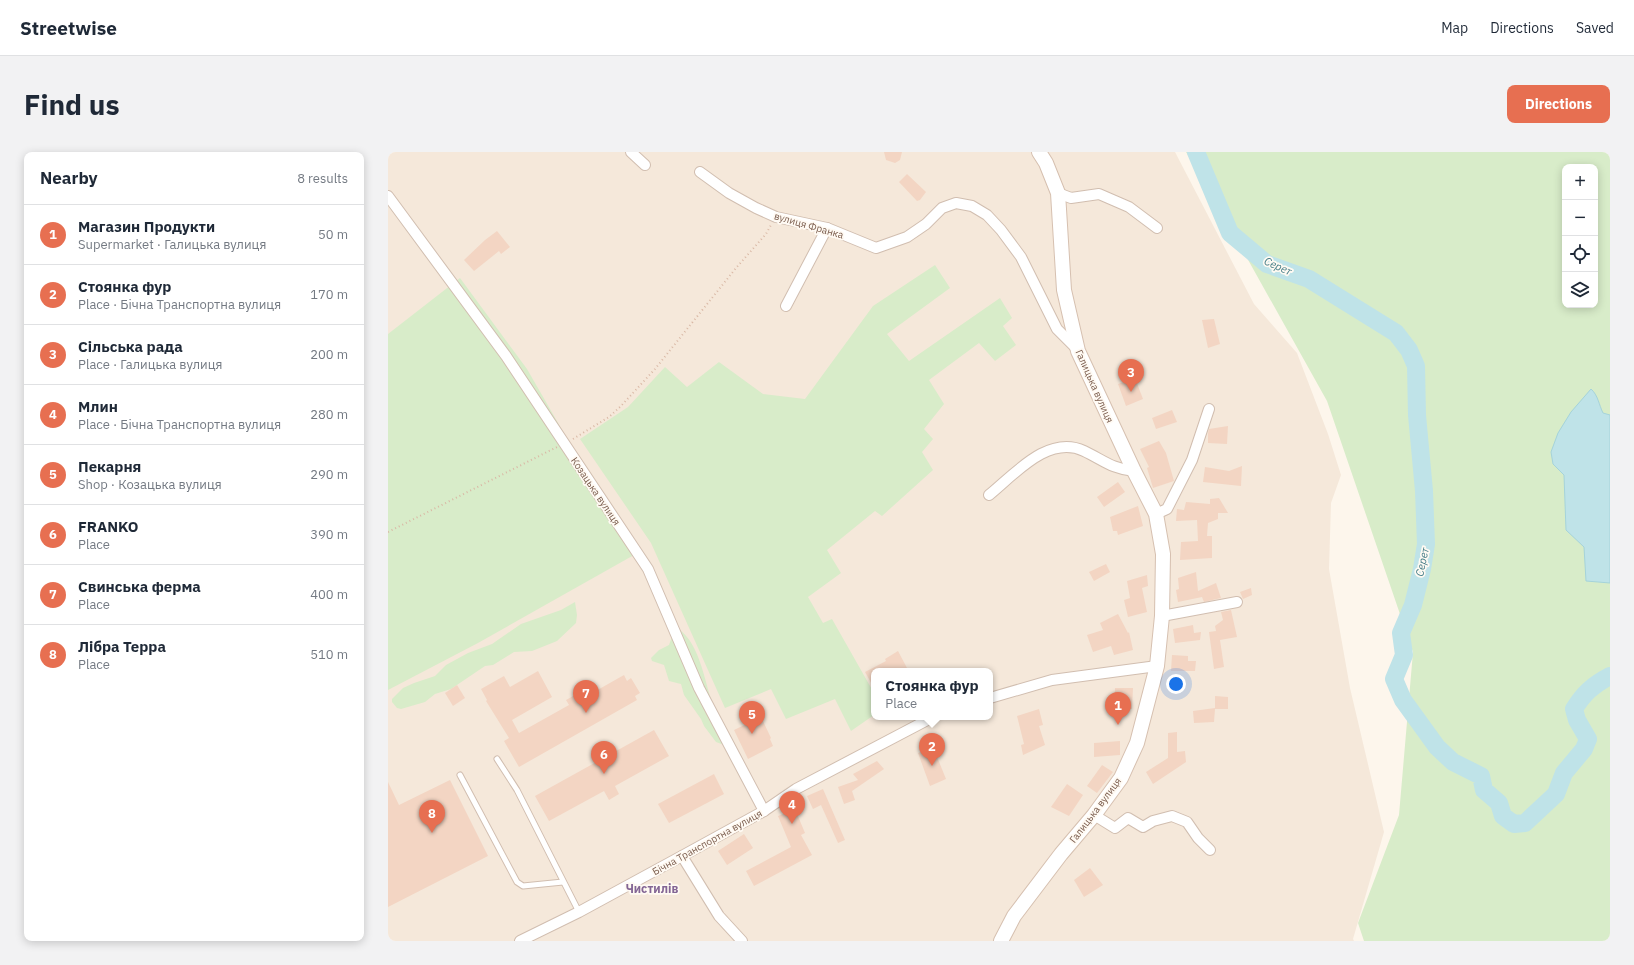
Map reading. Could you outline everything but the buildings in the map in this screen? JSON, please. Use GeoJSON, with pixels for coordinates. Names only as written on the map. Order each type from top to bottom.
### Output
{"type":"FeatureCollection","features":[{"type":"Feature","properties":{"kind":"main road","name":"Галицька вулиця"},"geometry":{"type":"LineString","coordinates":[[1001,941],[1014,916],[1061,854],[1094,815],[1121,778],[1137,744],[1157,666],[1162,616],[1164,554],[1156,514],[1134,471],[1078,351],[1064,290],[1058,193],[1046,163],[1039,152]]}},
{"type":"Feature","properties":{"kind":"street"},"geometry":{"type":"LineString","coordinates":[[631,152],[645,165]]}},
{"type":"Feature","properties":{"kind":"street","name":"вулиця Франка"},"geometry":{"type":"LineString","coordinates":[[700,172],[728,192],[756,208],[776,217],[827,228],[876,248],[907,237],[926,224],[942,208],[956,203],[972,206],[987,215],[1001,230],[1021,257],[1057,329],[1078,351]]}},
{"type":"Feature","properties":{"kind":"street"},"geometry":{"type":"LineString","coordinates":[[1058,193],[1071,198],[1099,194],[1129,207],[1157,228]]}},
{"type":"Feature","properties":{"kind":"street","name":"Козацька вулиця"},"geometry":{"type":"LineString","coordinates":[[388,196],[506,356],[648,568],[699,688],[764,811]]}},
{"type":"Feature","properties":{"kind":"street"},"geometry":{"type":"LineString","coordinates":[[786,306],[827,228]]}},
{"type":"Feature","properties":{"kind":"street"},"geometry":{"type":"LineString","coordinates":[[1156,514],[1167,509],[1192,460],[1209,409]]}},
{"type":"Feature","properties":{"kind":"street"},"geometry":{"type":"LineString","coordinates":[[989,494],[1035,457],[1058,448],[1071,448],[1083,451],[1120,470],[1134,471]]}},
{"type":"Feature","properties":{"kind":"street"},"geometry":{"type":"LineString","coordinates":[[1162,616],[1237,602]]}},
{"type":"Feature","properties":{"kind":"street"},"geometry":{"type":"LineString","coordinates":[[993,697],[1052,680],[1157,666]]}},
{"type":"Feature","properties":{"kind":"street","name":"Бічна Транспортна вулиця"},"geometry":{"type":"LineString","coordinates":[[520,941],[579,912],[764,811],[796,789],[927,720]]}},
{"type":"Feature","properties":{"kind":"street"},"geometry":{"type":"LineString","coordinates":[[1094,815],[1115,828],[1128,818],[1142,827],[1172,816],[1187,822],[1198,838],[1210,850]]}},
{"type":"Feature","properties":{"kind":"street"},"geometry":{"type":"LineString","coordinates":[[682,856],[719,916],[742,941]]}},
{"type":"Feature","properties":{"kind":"lane"},"geometry":{"type":"LineString","coordinates":[[497,759],[517,790],[579,912]]}},
{"type":"Feature","properties":{"kind":"lane"},"geometry":{"type":"LineString","coordinates":[[460,775],[517,882],[523,886],[563,882]]}},
{"type":"Feature","properties":{"kind":"path"},"geometry":{"type":"LineString","coordinates":[[388,532],[565,443],[609,417],[655,369],[736,268],[766,234],[776,217]]}},
{"type":"Feature","properties":{"kind":"shaded area"},"geometry":{"type":"Polygon","coordinates":[[[388,152],[1175,152],[1254,304],[1297,353],[1328,434],[1341,475],[1331,503],[1329,569],[1350,688],[1384,832],[1353,939],[1354,941],[388,941],[388,152]]]}},
{"type":"Feature","properties":{"kind":"green space"},"geometry":{"type":"Polygon","coordinates":[[[1186,152],[1610,152],[1610,941],[1364,941],[1358,923],[1399,815],[1413,652],[1327,401],[1186,152]]]}},
{"type":"Feature","properties":{"kind":"green space"},"geometry":{"type":"Polygon","coordinates":[[[935,265],[950,288],[887,334],[909,361],[1000,298],[1012,318],[1003,326],[1016,345],[995,361],[979,343],[929,380],[944,404],[924,429],[933,439],[922,452],[933,470],[882,516],[875,511],[827,550],[841,573],[808,597],[823,623],[832,619],[871,688],[871,717],[851,731],[835,699],[786,719],[771,689],[725,708],[651,543],[580,439],[628,407],[665,367],[687,387],[719,362],[763,394],[805,399],[873,306],[935,265]]]}},
{"type":"Feature","properties":{"kind":"green space"},"geometry":{"type":"Polygon","coordinates":[[[460,278],[527,369],[634,555],[478,643],[388,690],[388,334],[460,278]]]}},
{"type":"Feature","properties":{"kind":"green space"},"geometry":{"type":"Polygon","coordinates":[[[575,602],[577,615],[576,623],[557,641],[532,651],[514,652],[493,665],[485,666],[451,689],[435,694],[425,702],[401,709],[397,708],[392,702],[392,699],[403,688],[435,676],[446,665],[468,653],[492,644],[521,624],[561,610],[575,602]]]}},
{"type":"Feature","properties":{"kind":"green space"},"geometry":{"type":"Polygon","coordinates":[[[680,630],[687,637],[697,654],[712,702],[730,735],[724,745],[716,742],[704,726],[701,719],[684,695],[681,684],[669,681],[664,665],[652,661],[651,658],[659,650],[669,645],[673,634],[680,630]]]}},
{"type":"Feature","properties":{"kind":"water"},"geometry":{"type":"Polygon","coordinates":[[[1591,389],[1597,397],[1603,413],[1610,415],[1610,583],[1586,581],[1584,547],[1566,530],[1564,475],[1553,464],[1551,452],[1558,433],[1571,412],[1591,389]]]}},
{"type":"Feature","properties":{"kind":"waterway","name":"Серет"},"geometry":{"type":"LineString","coordinates":[[1196,152],[1230,233],[1267,264],[1309,279],[1396,333],[1409,350],[1416,366],[1417,415],[1424,491],[1426,544],[1422,569],[1413,605],[1401,633],[1404,655],[1394,679],[1403,700],[1437,747],[1453,762],[1481,776],[1484,790],[1499,803],[1503,816],[1514,824],[1525,823],[1556,794],[1564,773],[1584,749],[1588,739],[1577,720],[1574,709],[1581,698],[1589,690],[1610,676]]}},
{"type":"Feature","properties":{"kind":"place","name":"Сільська рада"},"geometry":{"type":"Point","coordinates":[1131,392]}},
{"type":"Feature","properties":{"kind":"place","name":"Свинська ферма"},"geometry":{"type":"Point","coordinates":[586,713]}},
{"type":"Feature","properties":{"kind":"place","name":"Магазин Продукти"},"geometry":{"type":"Point","coordinates":[1118,725]}},
{"type":"Feature","properties":{"kind":"place","name":"Пекарня"},"geometry":{"type":"Point","coordinates":[752,734]}},
{"type":"Feature","properties":{"kind":"place","name":"Стоянка фур"},"geometry":{"type":"Point","coordinates":[932,766]}},
{"type":"Feature","properties":{"kind":"place","name":"FRANKO"},"geometry":{"type":"Point","coordinates":[604,774]}},
{"type":"Feature","properties":{"kind":"place","name":"Млин"},"geometry":{"type":"Point","coordinates":[792,824]}},
{"type":"Feature","properties":{"kind":"place","name":"Лібра Терра"},"geometry":{"type":"Point","coordinates":[432,833]}},
{"type":"Feature","properties":{"kind":"district","name":"Чистилів"},"geometry":{"type":"Point","coordinates":[652,889]}}]}
